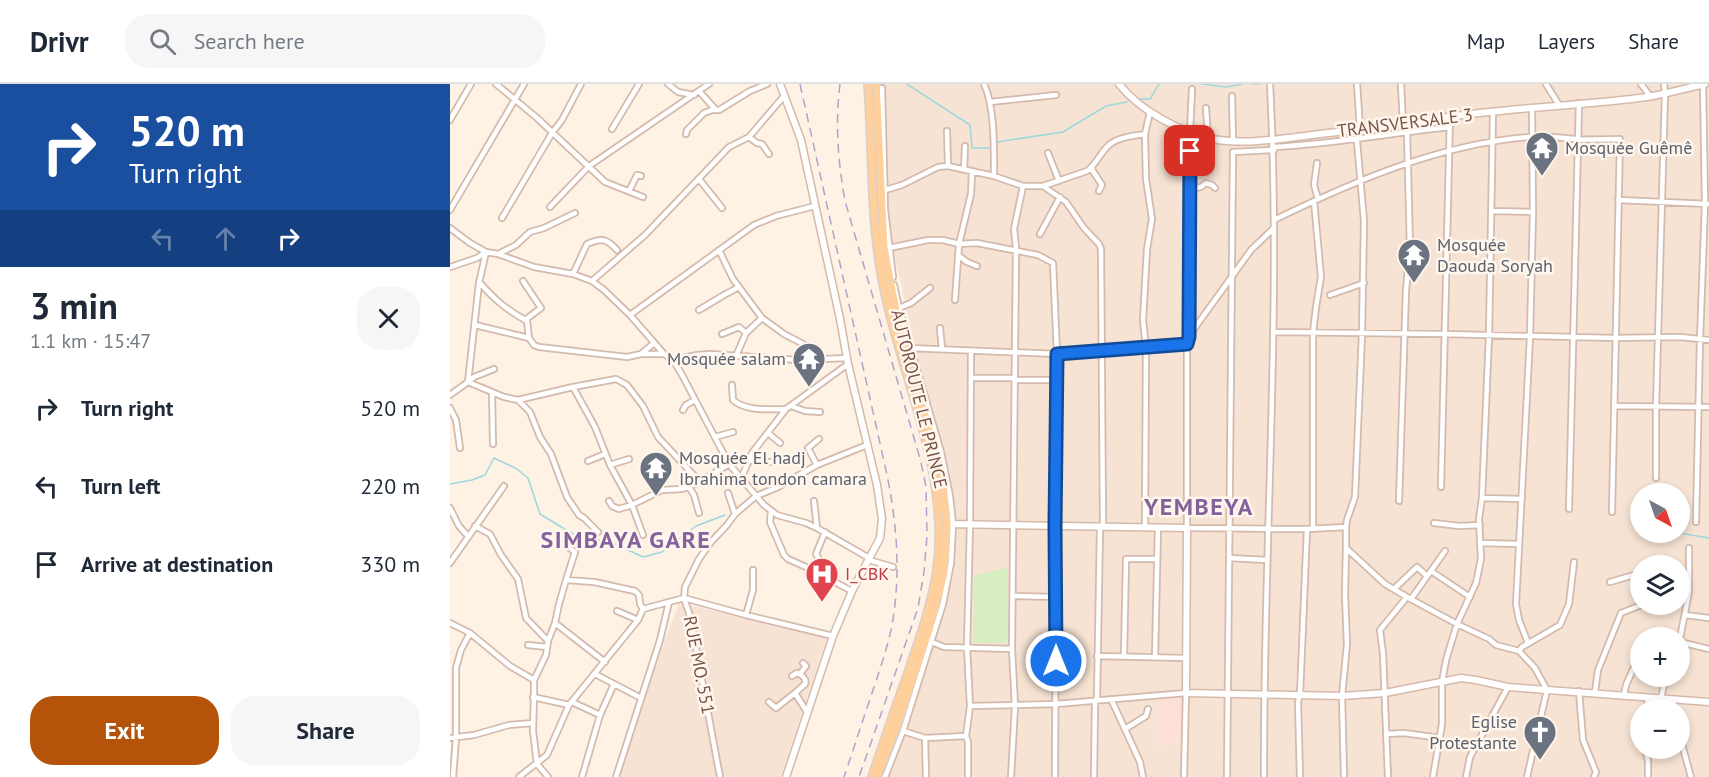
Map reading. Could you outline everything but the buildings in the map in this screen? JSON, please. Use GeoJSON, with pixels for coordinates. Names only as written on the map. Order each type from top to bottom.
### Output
{"type":"FeatureCollection","features":[{"type":"Feature","properties":{"kind":"main road","name":"AUTOROUTE LE PRINCE"},"geometry":{"type":"LineString","coordinates":[[868,84],[875,230],[882,279],[934,477],[939,521],[937,569],[931,601],[872,777]]}},
{"type":"Feature","properties":{"kind":"main road","name":"AUTOROUTE LE PRINCE"},"geometry":{"type":"LineString","coordinates":[[877,777],[928,640],[944,573],[950,524],[942,476],[909,348],[889,282],[882,238],[878,87]]}},
{"type":"Feature","properties":{"kind":"street"},"geometry":{"type":"LineString","coordinates":[[450,120],[471,84]]}},
{"type":"Feature","properties":{"kind":"street"},"geometry":{"type":"LineString","coordinates":[[496,84],[605,182],[643,196]]}},
{"type":"Feature","properties":{"kind":"street"},"geometry":{"type":"LineString","coordinates":[[450,210],[524,84]]}},
{"type":"Feature","properties":{"kind":"street"},"geometry":{"type":"LineString","coordinates":[[502,218],[562,120],[581,84]]}},
{"type":"Feature","properties":{"kind":"street"},"geometry":{"type":"LineString","coordinates":[[612,129],[639,84]]}},
{"type":"Feature","properties":{"kind":"street"},"geometry":{"type":"LineString","coordinates":[[668,84],[678,92],[697,93],[717,110]]}},
{"type":"Feature","properties":{"kind":"street"},"geometry":{"type":"LineString","coordinates":[[550,207],[589,166],[709,84]]}},
{"type":"Feature","properties":{"kind":"street"},"geometry":{"type":"LineString","coordinates":[[686,134],[687,130],[704,113],[717,110],[767,84]]}},
{"type":"Feature","properties":{"kind":"street"},"geometry":{"type":"LineString","coordinates":[[780,84],[801,140],[847,361],[877,485],[882,519],[880,538],[852,591],[833,636],[786,777]]}},
{"type":"Feature","properties":{"kind":"street"},"geometry":{"type":"LineString","coordinates":[[889,84],[878,87],[889,248],[899,308],[909,348],[1057,354],[1187,344]]}},
{"type":"Feature","properties":{"kind":"street"},"geometry":{"type":"LineString","coordinates":[[984,84],[990,102],[994,176]]}},
{"type":"Feature","properties":{"kind":"street","name":"TRANSVERSALE 3"},"geometry":{"type":"LineString","coordinates":[[1119,84],[1137,103],[1150,112],[1190,132],[1208,138],[1273,146],[1450,116],[1650,96],[1704,84]]}},
{"type":"Feature","properties":{"kind":"street"},"geometry":{"type":"LineString","coordinates":[[1264,777],[1274,228],[1270,84]]}},
{"type":"Feature","properties":{"kind":"street"},"geometry":{"type":"LineString","coordinates":[[1344,777],[1342,696],[1347,644],[1346,527],[1355,497],[1364,283],[1364,221],[1357,138],[1357,84]]}},
{"type":"Feature","properties":{"kind":"street"},"geometry":{"type":"LineString","coordinates":[[1401,84],[1403,124]]}},
{"type":"Feature","properties":{"kind":"street"},"geometry":{"type":"LineString","coordinates":[[1546,84],[1559,105]]}},
{"type":"Feature","properties":{"kind":"street"},"geometry":{"type":"LineString","coordinates":[[1641,84],[1650,96]]}},
{"type":"Feature","properties":{"kind":"street"},"geometry":{"type":"LineString","coordinates":[[1656,478],[1664,84]]}},
{"type":"Feature","properties":{"kind":"street"},"geometry":{"type":"LineString","coordinates":[[1696,522],[1700,340],[1707,203],[1704,84]]}},
{"type":"Feature","properties":{"kind":"street"},"geometry":{"type":"LineString","coordinates":[[1184,777],[1187,344],[1189,337],[1192,89]]}},
{"type":"Feature","properties":{"kind":"street"},"geometry":{"type":"LineString","coordinates":[[990,102],[1056,95]]}},
{"type":"Feature","properties":{"kind":"street"},"geometry":{"type":"LineString","coordinates":[[592,281],[645,235],[729,147],[748,137],[784,96]]}},
{"type":"Feature","properties":{"kind":"street"},"geometry":{"type":"LineString","coordinates":[[1232,96],[1233,141]]}},
{"type":"Feature","properties":{"kind":"street"},"geometry":{"type":"LineString","coordinates":[[1569,509],[1579,103]]}},
{"type":"Feature","properties":{"kind":"street"},"geometry":{"type":"LineString","coordinates":[[1206,108],[1208,138]]}},
{"type":"Feature","properties":{"kind":"street"},"geometry":{"type":"LineString","coordinates":[[1528,643],[1519,620],[1516,604],[1530,337],[1533,212],[1532,108]]}},
{"type":"Feature","properties":{"kind":"street"},"geometry":{"type":"LineString","coordinates":[[1145,527],[1146,346],[1143,320],[1147,249],[1152,219],[1146,179],[1145,134],[1150,112]]}},
{"type":"Feature","properties":{"kind":"street"},"geometry":{"type":"LineString","coordinates":[[1433,777],[1442,724],[1442,682],[1446,660],[1457,624],[1476,584],[1481,559],[1480,525],[1490,336],[1493,112]]}},
{"type":"Feature","properties":{"kind":"street"},"geometry":{"type":"LineString","coordinates":[[1441,487],[1450,116]]}},
{"type":"Feature","properties":{"kind":"street"},"geometry":{"type":"LineString","coordinates":[[1227,777],[1233,152],[1450,127]]}},
{"type":"Feature","properties":{"kind":"street"},"geometry":{"type":"LineString","coordinates":[[947,131],[948,166]]}},
{"type":"Feature","properties":{"kind":"street"},"geometry":{"type":"LineString","coordinates":[[1399,501],[1406,290],[1410,248],[1407,132]]}},
{"type":"Feature","properties":{"kind":"street"},"geometry":{"type":"LineString","coordinates":[[885,190],[902,185],[938,167],[948,166],[994,176],[1023,186],[1043,186],[1087,171],[1109,145],[1119,140],[1145,134]]}},
{"type":"Feature","properties":{"kind":"street"},"geometry":{"type":"LineString","coordinates":[[1274,220],[1360,180],[1449,150],[1532,136],[1620,139],[1612,512]]}},
{"type":"Feature","properties":{"kind":"street"},"geometry":{"type":"LineString","coordinates":[[748,137],[762,144],[769,153]]}},
{"type":"Feature","properties":{"kind":"street"},"geometry":{"type":"LineString","coordinates":[[964,170],[965,146]]}},
{"type":"Feature","properties":{"kind":"street"},"geometry":{"type":"LineString","coordinates":[[1048,153],[1059,181]]}},
{"type":"Feature","properties":{"kind":"street"},"geometry":{"type":"LineString","coordinates":[[1300,777],[1298,702],[1310,529],[1313,333],[1321,277],[1314,185],[1317,163]]}},
{"type":"Feature","properties":{"kind":"street"},"geometry":{"type":"LineString","coordinates":[[1091,168],[1102,186],[1099,191]]}},
{"type":"Feature","properties":{"kind":"street"},"geometry":{"type":"LineString","coordinates":[[955,300],[959,244],[971,194],[972,172]]}},
{"type":"Feature","properties":{"kind":"street"},"geometry":{"type":"LineString","coordinates":[[629,192],[637,175],[641,176]]}},
{"type":"Feature","properties":{"kind":"street"},"geometry":{"type":"LineString","coordinates":[[699,179],[722,208]]}},
{"type":"Feature","properties":{"kind":"street"},"geometry":{"type":"LineString","coordinates":[[1190,189],[1201,187],[1206,183],[1215,188]]}},
{"type":"Feature","properties":{"kind":"street"},"geometry":{"type":"LineString","coordinates":[[1011,777],[1015,706],[1012,649],[1016,249],[1014,229],[1023,186]]}},
{"type":"Feature","properties":{"kind":"street"},"geometry":{"type":"LineString","coordinates":[[1043,186],[1066,202],[1101,249],[1102,527],[1094,777]]}},
{"type":"Feature","properties":{"kind":"street"},"geometry":{"type":"LineString","coordinates":[[1040,234],[1060,197]]}},
{"type":"Feature","properties":{"kind":"street"},"geometry":{"type":"LineString","coordinates":[[1618,200],[1707,203]]}},
{"type":"Feature","properties":{"kind":"street"},"geometry":{"type":"LineString","coordinates":[[630,315],[754,225],[776,216],[815,206]]}},
{"type":"Feature","properties":{"kind":"street"},"geometry":{"type":"LineString","coordinates":[[1491,210],[1533,212]]}},
{"type":"Feature","properties":{"kind":"street"},"geometry":{"type":"LineString","coordinates":[[498,254],[516,245],[530,232],[575,213]]}},
{"type":"Feature","properties":{"kind":"street"},"geometry":{"type":"LineString","coordinates":[[450,228],[486,252],[534,267],[573,274],[592,281],[604,290],[630,315],[664,354],[673,360],[729,464],[771,511],[817,528],[869,559],[893,567]]}},
{"type":"Feature","properties":{"kind":"street"},"geometry":{"type":"LineString","coordinates":[[1189,337],[1251,250],[1274,228]]}},
{"type":"Feature","properties":{"kind":"street"},"geometry":{"type":"LineString","coordinates":[[573,274],[587,244],[603,240],[609,241],[617,250]]}},
{"type":"Feature","properties":{"kind":"street"},"geometry":{"type":"LineString","coordinates":[[889,248],[928,240],[959,244],[977,243],[1016,249],[1038,255],[1053,263],[1057,354],[1055,777]]}},
{"type":"Feature","properties":{"kind":"street"},"geometry":{"type":"LineString","coordinates":[[719,250],[733,279],[762,318],[784,334],[805,345],[821,360]]}},
{"type":"Feature","properties":{"kind":"street"},"geometry":{"type":"LineString","coordinates":[[450,267],[477,258],[486,252]]}},
{"type":"Feature","properties":{"kind":"street"},"geometry":{"type":"LineString","coordinates":[[468,382],[479,283],[486,252]]}},
{"type":"Feature","properties":{"kind":"street"},"geometry":{"type":"LineString","coordinates":[[958,255],[977,266]]}},
{"type":"Feature","properties":{"kind":"street"},"geometry":{"type":"LineString","coordinates":[[523,281],[541,308],[525,320]]}},
{"type":"Feature","properties":{"kind":"street"},"geometry":{"type":"LineString","coordinates":[[479,283],[505,309],[527,321],[529,338],[534,345],[627,357],[641,354],[664,354]]}},
{"type":"Feature","properties":{"kind":"street"},"geometry":{"type":"LineString","coordinates":[[1330,295],[1364,283]]}},
{"type":"Feature","properties":{"kind":"street"},"geometry":{"type":"LineString","coordinates":[[699,310],[739,287]]}},
{"type":"Feature","properties":{"kind":"street"},"geometry":{"type":"LineString","coordinates":[[899,308],[911,303],[930,288]]}},
{"type":"Feature","properties":{"kind":"street"},"geometry":{"type":"LineString","coordinates":[[736,356],[746,333],[762,318]]}},
{"type":"Feature","properties":{"kind":"street"},"geometry":{"type":"LineString","coordinates":[[475,324],[529,338]]}},
{"type":"Feature","properties":{"kind":"street"},"geometry":{"type":"LineString","coordinates":[[722,334],[739,327],[746,333]]}},
{"type":"Feature","properties":{"kind":"street"},"geometry":{"type":"LineString","coordinates":[[940,328],[942,350]]}},
{"type":"Feature","properties":{"kind":"street"},"geometry":{"type":"LineString","coordinates":[[1273,332],[1572,338],[1680,337],[1709,340]]}},
{"type":"Feature","properties":{"kind":"street"},"geometry":{"type":"LineString","coordinates":[[641,354],[654,343]]}},
{"type":"Feature","properties":{"kind":"street"},"geometry":{"type":"LineString","coordinates":[[968,777],[966,736],[970,706],[967,647],[971,351]]}},
{"type":"Feature","properties":{"kind":"street"},"geometry":{"type":"LineString","coordinates":[[673,360],[711,354],[847,361]]}},
{"type":"Feature","properties":{"kind":"street"},"geometry":{"type":"LineString","coordinates":[[741,479],[749,460],[788,408],[847,361]]}},
{"type":"Feature","properties":{"kind":"street"},"geometry":{"type":"LineString","coordinates":[[450,395],[474,377],[494,369]]}},
{"type":"Feature","properties":{"kind":"street"},"geometry":{"type":"LineString","coordinates":[[971,378],[1057,380]]}},
{"type":"Feature","properties":{"kind":"street"},"geometry":{"type":"LineString","coordinates":[[468,382],[504,397],[518,399],[616,379],[627,385],[643,406],[658,437],[700,482]]}},
{"type":"Feature","properties":{"kind":"street"},"geometry":{"type":"LineString","coordinates":[[732,386],[733,400],[737,404],[760,410],[788,408],[820,412]]}},
{"type":"Feature","properties":{"kind":"street"},"geometry":{"type":"LineString","coordinates":[[573,387],[595,427],[605,454],[632,505],[644,535]]}},
{"type":"Feature","properties":{"kind":"street"},"geometry":{"type":"LineString","coordinates":[[492,392],[493,444]]}},
{"type":"Feature","properties":{"kind":"street"},"geometry":{"type":"LineString","coordinates":[[518,399],[530,412],[567,497],[579,515],[598,532]]}},
{"type":"Feature","properties":{"kind":"street"},"geometry":{"type":"LineString","coordinates":[[683,411],[695,400]]}},
{"type":"Feature","properties":{"kind":"street"},"geometry":{"type":"LineString","coordinates":[[1614,406],[1709,406]]}},
{"type":"Feature","properties":{"kind":"street"},"geometry":{"type":"LineString","coordinates":[[450,408],[456,420],[460,448]]}},
{"type":"Feature","properties":{"kind":"street"},"geometry":{"type":"LineString","coordinates":[[715,437],[733,432]]}},
{"type":"Feature","properties":{"kind":"street"},"geometry":{"type":"LineString","coordinates":[[768,433],[780,443]]}},
{"type":"Feature","properties":{"kind":"street"},"geometry":{"type":"LineString","coordinates":[[817,465],[808,448],[819,438]]}},
{"type":"Feature","properties":{"kind":"street"},"geometry":{"type":"LineString","coordinates":[[643,609],[684,598],[685,587],[699,559],[711,542],[735,514],[756,496],[776,488],[817,465],[867,445]]}},
{"type":"Feature","properties":{"kind":"street"},"geometry":{"type":"LineString","coordinates":[[588,461],[605,454]]}},
{"type":"Feature","properties":{"kind":"street"},"geometry":{"type":"LineString","coordinates":[[610,465],[629,459]]}},
{"type":"Feature","properties":{"kind":"street"},"geometry":{"type":"LineString","coordinates":[[749,460],[774,462]]}},
{"type":"Feature","properties":{"kind":"street"},"geometry":{"type":"LineString","coordinates":[[609,501],[617,509],[632,505],[663,490],[682,489],[700,482],[729,464]]}},
{"type":"Feature","properties":{"kind":"street"},"geometry":{"type":"LineString","coordinates":[[450,563],[504,486]]}},
{"type":"Feature","properties":{"kind":"street"},"geometry":{"type":"LineString","coordinates":[[689,486],[699,513]]}},
{"type":"Feature","properties":{"kind":"street"},"geometry":{"type":"LineString","coordinates":[[728,493],[735,514]]}},
{"type":"Feature","properties":{"kind":"street"},"geometry":{"type":"LineString","coordinates":[[1482,498],[1522,499]]}},
{"type":"Feature","properties":{"kind":"street"},"geometry":{"type":"LineString","coordinates":[[814,501],[817,528]]}},
{"type":"Feature","properties":{"kind":"street"},"geometry":{"type":"LineString","coordinates":[[450,508],[459,526],[468,536]]}},
{"type":"Feature","properties":{"kind":"street"},"geometry":{"type":"LineString","coordinates":[[771,511],[770,522],[784,555],[806,567]]}},
{"type":"Feature","properties":{"kind":"street"},"geometry":{"type":"LineString","coordinates":[[1434,523],[1459,526],[1480,525]]}},
{"type":"Feature","properties":{"kind":"street"},"geometry":{"type":"LineString","coordinates":[[950,524],[1268,529],[1346,527]]}},
{"type":"Feature","properties":{"kind":"street"},"geometry":{"type":"LineString","coordinates":[[475,526],[490,534],[518,579],[526,618],[548,641]]}},
{"type":"Feature","properties":{"kind":"street"},"geometry":{"type":"LineString","coordinates":[[1155,657],[1158,527]]}},
{"type":"Feature","properties":{"kind":"street"},"geometry":{"type":"LineString","coordinates":[[819,559],[816,554],[825,532]]}},
{"type":"Feature","properties":{"kind":"street"},"geometry":{"type":"LineString","coordinates":[[1481,543],[1519,544]]}},
{"type":"Feature","properties":{"kind":"street"},"geometry":{"type":"LineString","coordinates":[[548,777],[537,764],[533,723],[534,680],[546,655],[548,641],[575,552],[564,544]]}},
{"type":"Feature","properties":{"kind":"street"},"geometry":{"type":"LineString","coordinates":[[1346,548],[1385,584],[1489,639],[1496,645],[1519,651],[1535,668],[1547,690],[1527,777]]}},
{"type":"Feature","properties":{"kind":"street"},"geometry":{"type":"LineString","coordinates":[[1689,548],[1689,555]]}},
{"type":"Feature","properties":{"kind":"street"},"geometry":{"type":"LineString","coordinates":[[1388,777],[1380,630],[1429,574],[1445,551]]}},
{"type":"Feature","properties":{"kind":"street"},"geometry":{"type":"LineString","coordinates":[[1229,558],[1267,560]]}},
{"type":"Feature","properties":{"kind":"street"},"geometry":{"type":"LineString","coordinates":[[1124,656],[1126,559],[1156,559]]}},
{"type":"Feature","properties":{"kind":"street"},"geometry":{"type":"LineString","coordinates":[[1519,651],[1528,643],[1560,625],[1569,604],[1574,562]]}},
{"type":"Feature","properties":{"kind":"street"},"geometry":{"type":"LineString","coordinates":[[1394,589],[1417,567],[1470,597]]}},
{"type":"Feature","properties":{"kind":"street"},"geometry":{"type":"LineString","coordinates":[[746,615],[753,590],[753,570]]}},
{"type":"Feature","properties":{"kind":"street"},"geometry":{"type":"LineString","coordinates":[[821,575],[852,591]]}},
{"type":"Feature","properties":{"kind":"street"},"geometry":{"type":"LineString","coordinates":[[1610,582],[1630,576]]}},
{"type":"Feature","properties":{"kind":"street"},"geometry":{"type":"LineString","coordinates":[[566,580],[594,582],[635,591],[639,595],[643,609]]}},
{"type":"Feature","properties":{"kind":"street"},"geometry":{"type":"LineString","coordinates":[[1014,596],[1055,597]]}},
{"type":"Feature","properties":{"kind":"street","name":"RUE MO. 551"},"geometry":{"type":"LineString","coordinates":[[684,598],[833,636]]}},
{"type":"Feature","properties":{"kind":"street","name":"RUE MO. 551"},"geometry":{"type":"LineString","coordinates":[[684,598],[690,616],[720,777]]}},
{"type":"Feature","properties":{"kind":"street"},"geometry":{"type":"LineString","coordinates":[[616,777],[660,640],[669,602]]}},
{"type":"Feature","properties":{"kind":"street"},"geometry":{"type":"LineString","coordinates":[[519,777],[547,755],[571,703],[638,620],[643,609]]}},
{"type":"Feature","properties":{"kind":"street"},"geometry":{"type":"LineString","coordinates":[[1595,692],[1598,670],[1621,613],[1630,609]]}},
{"type":"Feature","properties":{"kind":"street"},"geometry":{"type":"LineString","coordinates":[[617,611],[638,620]]}},
{"type":"Feature","properties":{"kind":"street"},"geometry":{"type":"LineString","coordinates":[[1682,627],[1685,615],[1709,618]]}},
{"type":"Feature","properties":{"kind":"street"},"geometry":{"type":"LineString","coordinates":[[450,623],[470,633],[510,666],[534,680]]}},
{"type":"Feature","properties":{"kind":"street"},"geometry":{"type":"LineString","coordinates":[[555,623],[605,662]]}},
{"type":"Feature","properties":{"kind":"street"},"geometry":{"type":"LineString","coordinates":[[453,777],[456,668],[461,650],[470,633]]}},
{"type":"Feature","properties":{"kind":"street"},"geometry":{"type":"LineString","coordinates":[[885,777],[903,731],[928,640],[944,647],[1012,649]]}},
{"type":"Feature","properties":{"kind":"street"},"geometry":{"type":"LineString","coordinates":[[1690,644],[1709,649]]}},
{"type":"Feature","properties":{"kind":"street"},"geometry":{"type":"LineString","coordinates":[[528,645],[547,647]]}},
{"type":"Feature","properties":{"kind":"street"},"geometry":{"type":"LineString","coordinates":[[1097,656],[1185,658]]}},
{"type":"Feature","properties":{"kind":"street"},"geometry":{"type":"LineString","coordinates":[[800,674],[806,666],[803,663]]}},
{"type":"Feature","properties":{"kind":"street"},"geometry":{"type":"LineString","coordinates":[[595,674],[641,698]]}},
{"type":"Feature","properties":{"kind":"street"},"geometry":{"type":"LineString","coordinates":[[769,702],[776,708],[806,682],[800,674],[792,676]]}},
{"type":"Feature","properties":{"kind":"street"},"geometry":{"type":"LineString","coordinates":[[1624,695],[1630,676]]}},
{"type":"Feature","properties":{"kind":"street"},"geometry":{"type":"LineString","coordinates":[[970,706],[1056,704],[1186,693],[1342,696],[1385,693],[1461,678],[1508,687],[1667,699]]}},
{"type":"Feature","properties":{"kind":"street"},"geometry":{"type":"LineString","coordinates":[[582,777],[600,715],[614,684]]}},
{"type":"Feature","properties":{"kind":"street"},"geometry":{"type":"LineString","coordinates":[[1466,777],[1470,757],[1508,687]]}},
{"type":"Feature","properties":{"kind":"street"},"geometry":{"type":"LineString","coordinates":[[1661,698],[1664,687]]}},
{"type":"Feature","properties":{"kind":"street"},"geometry":{"type":"LineString","coordinates":[[1579,691],[1583,740],[1596,772],[1594,777]]}},
{"type":"Feature","properties":{"kind":"street"},"geometry":{"type":"LineString","coordinates":[[795,693],[807,712]]}},
{"type":"Feature","properties":{"kind":"street"},"geometry":{"type":"LineString","coordinates":[[534,696],[571,703],[600,715]]}},
{"type":"Feature","properties":{"kind":"street"},"geometry":{"type":"LineString","coordinates":[[1111,699],[1140,762],[1143,777]]}},
{"type":"Feature","properties":{"kind":"street"},"geometry":{"type":"LineString","coordinates":[[1690,701],[1709,702]]}},
{"type":"Feature","properties":{"kind":"street"},"geometry":{"type":"LineString","coordinates":[[1125,729],[1146,716],[1148,709]]}},
{"type":"Feature","properties":{"kind":"street"},"geometry":{"type":"LineString","coordinates":[[453,738],[474,735],[509,725],[533,723]]}},
{"type":"Feature","properties":{"kind":"street"},"geometry":{"type":"LineString","coordinates":[[903,731],[925,738],[966,736]]}},
{"type":"Feature","properties":{"kind":"street"},"geometry":{"type":"LineString","coordinates":[[1386,734],[1440,738]]}},
{"type":"Feature","properties":{"kind":"street"},"geometry":{"type":"LineString","coordinates":[[925,738],[926,777]]}},
{"type":"Feature","properties":{"kind":"street"},"geometry":{"type":"LineString","coordinates":[[1648,759],[1648,777]]}},
{"type":"Feature","properties":{"kind":"street"},"geometry":{"type":"LineString","coordinates":[[1686,759],[1691,777]]}},
{"type":"Feature","properties":{"kind":"shaded area"},"geometry":{"type":"Polygon","coordinates":[[[879,84],[1709,84],[1709,777],[882,777],[944,600],[952,511],[900,279],[887,231],[879,84]]]}},
{"type":"Feature","properties":{"kind":"shaded area"},"geometry":{"type":"Polygon","coordinates":[[[679,603],[827,637],[781,777],[614,777],[679,603]]]}},
{"type":"Feature","properties":{"kind":"shaded area"},"geometry":{"type":"Polygon","coordinates":[[[1157,698],[1179,698],[1179,744],[1157,745],[1157,698]]]}},
{"type":"Feature","properties":{"kind":"green space"},"geometry":{"type":"Polygon","coordinates":[[[1008,567],[1007,643],[973,643],[974,576],[1008,567]]]}},
{"type":"Feature","properties":{"kind":"waterway"},"geometry":{"type":"LineString","coordinates":[[907,84],[970,125],[972,148],[990,148]]}},
{"type":"Feature","properties":{"kind":"waterway"},"geometry":{"type":"LineString","coordinates":[[1137,99],[1150,99],[1159,84]]}},
{"type":"Feature","properties":{"kind":"waterway"},"geometry":{"type":"LineString","coordinates":[[1202,84],[1226,87],[1242,84]]}},
{"type":"Feature","properties":{"kind":"waterway"},"geometry":{"type":"LineString","coordinates":[[1253,84],[1259,84]]}},
{"type":"Feature","properties":{"kind":"waterway"},"geometry":{"type":"LineString","coordinates":[[997,142],[1063,132],[1106,106],[1127,102]]}},
{"type":"Feature","properties":{"kind":"waterway"},"geometry":{"type":"LineString","coordinates":[[450,484],[485,475],[494,458],[517,469],[528,478],[540,514],[573,534],[613,543],[643,557],[662,552],[696,526],[725,515]]}},
{"type":"Feature","properties":{"kind":"waterway"},"geometry":{"type":"LineString","coordinates":[[1690,535],[1709,538]]}},
{"type":"Feature","properties":{"kind":"railway"},"geometry":{"type":"LineString","coordinates":[[800,84],[887,475],[897,549],[895,606],[890,634],[844,777]]}},
{"type":"Feature","properties":{"kind":"railway"},"geometry":{"type":"LineString","coordinates":[[840,84],[838,142],[845,201],[921,462],[926,487],[927,536],[918,608],[859,777]]}},
{"type":"Feature","properties":{"kind":"place","name":"Mosquée Guêmê"},"geometry":{"type":"Point","coordinates":[1542,177]}},
{"type":"Feature","properties":{"kind":"place","name":"Mosquée Daouda Soryah"},"geometry":{"type":"Point","coordinates":[1414,284]}},
{"type":"Feature","properties":{"kind":"place","name":"Mosquée salam"},"geometry":{"type":"Point","coordinates":[809,388]}},
{"type":"Feature","properties":{"kind":"place","name":"Mosquée El hadj Ibrahima tondon camara"},"geometry":{"type":"Point","coordinates":[656,497]}},
{"type":"Feature","properties":{"kind":"place","name":"I_CBK"},"geometry":{"type":"Point","coordinates":[822,603]}},
{"type":"Feature","properties":{"kind":"place","name":"Eglise Protestante"},"geometry":{"type":"Point","coordinates":[1540,761]}},
{"type":"Feature","properties":{"kind":"district","name":"YEMBEYA"},"geometry":{"type":"Point","coordinates":[1199,507]}},
{"type":"Feature","properties":{"kind":"district","name":"SIMBAYA GARE"},"geometry":{"type":"Point","coordinates":[626,540]}},
{"type":"Feature","properties":{"kind":"route"},"geometry":{"type":"LineString","coordinates":[[1056,661],[1057,354],[1187,344],[1189,337],[1190,151]]}}]}
